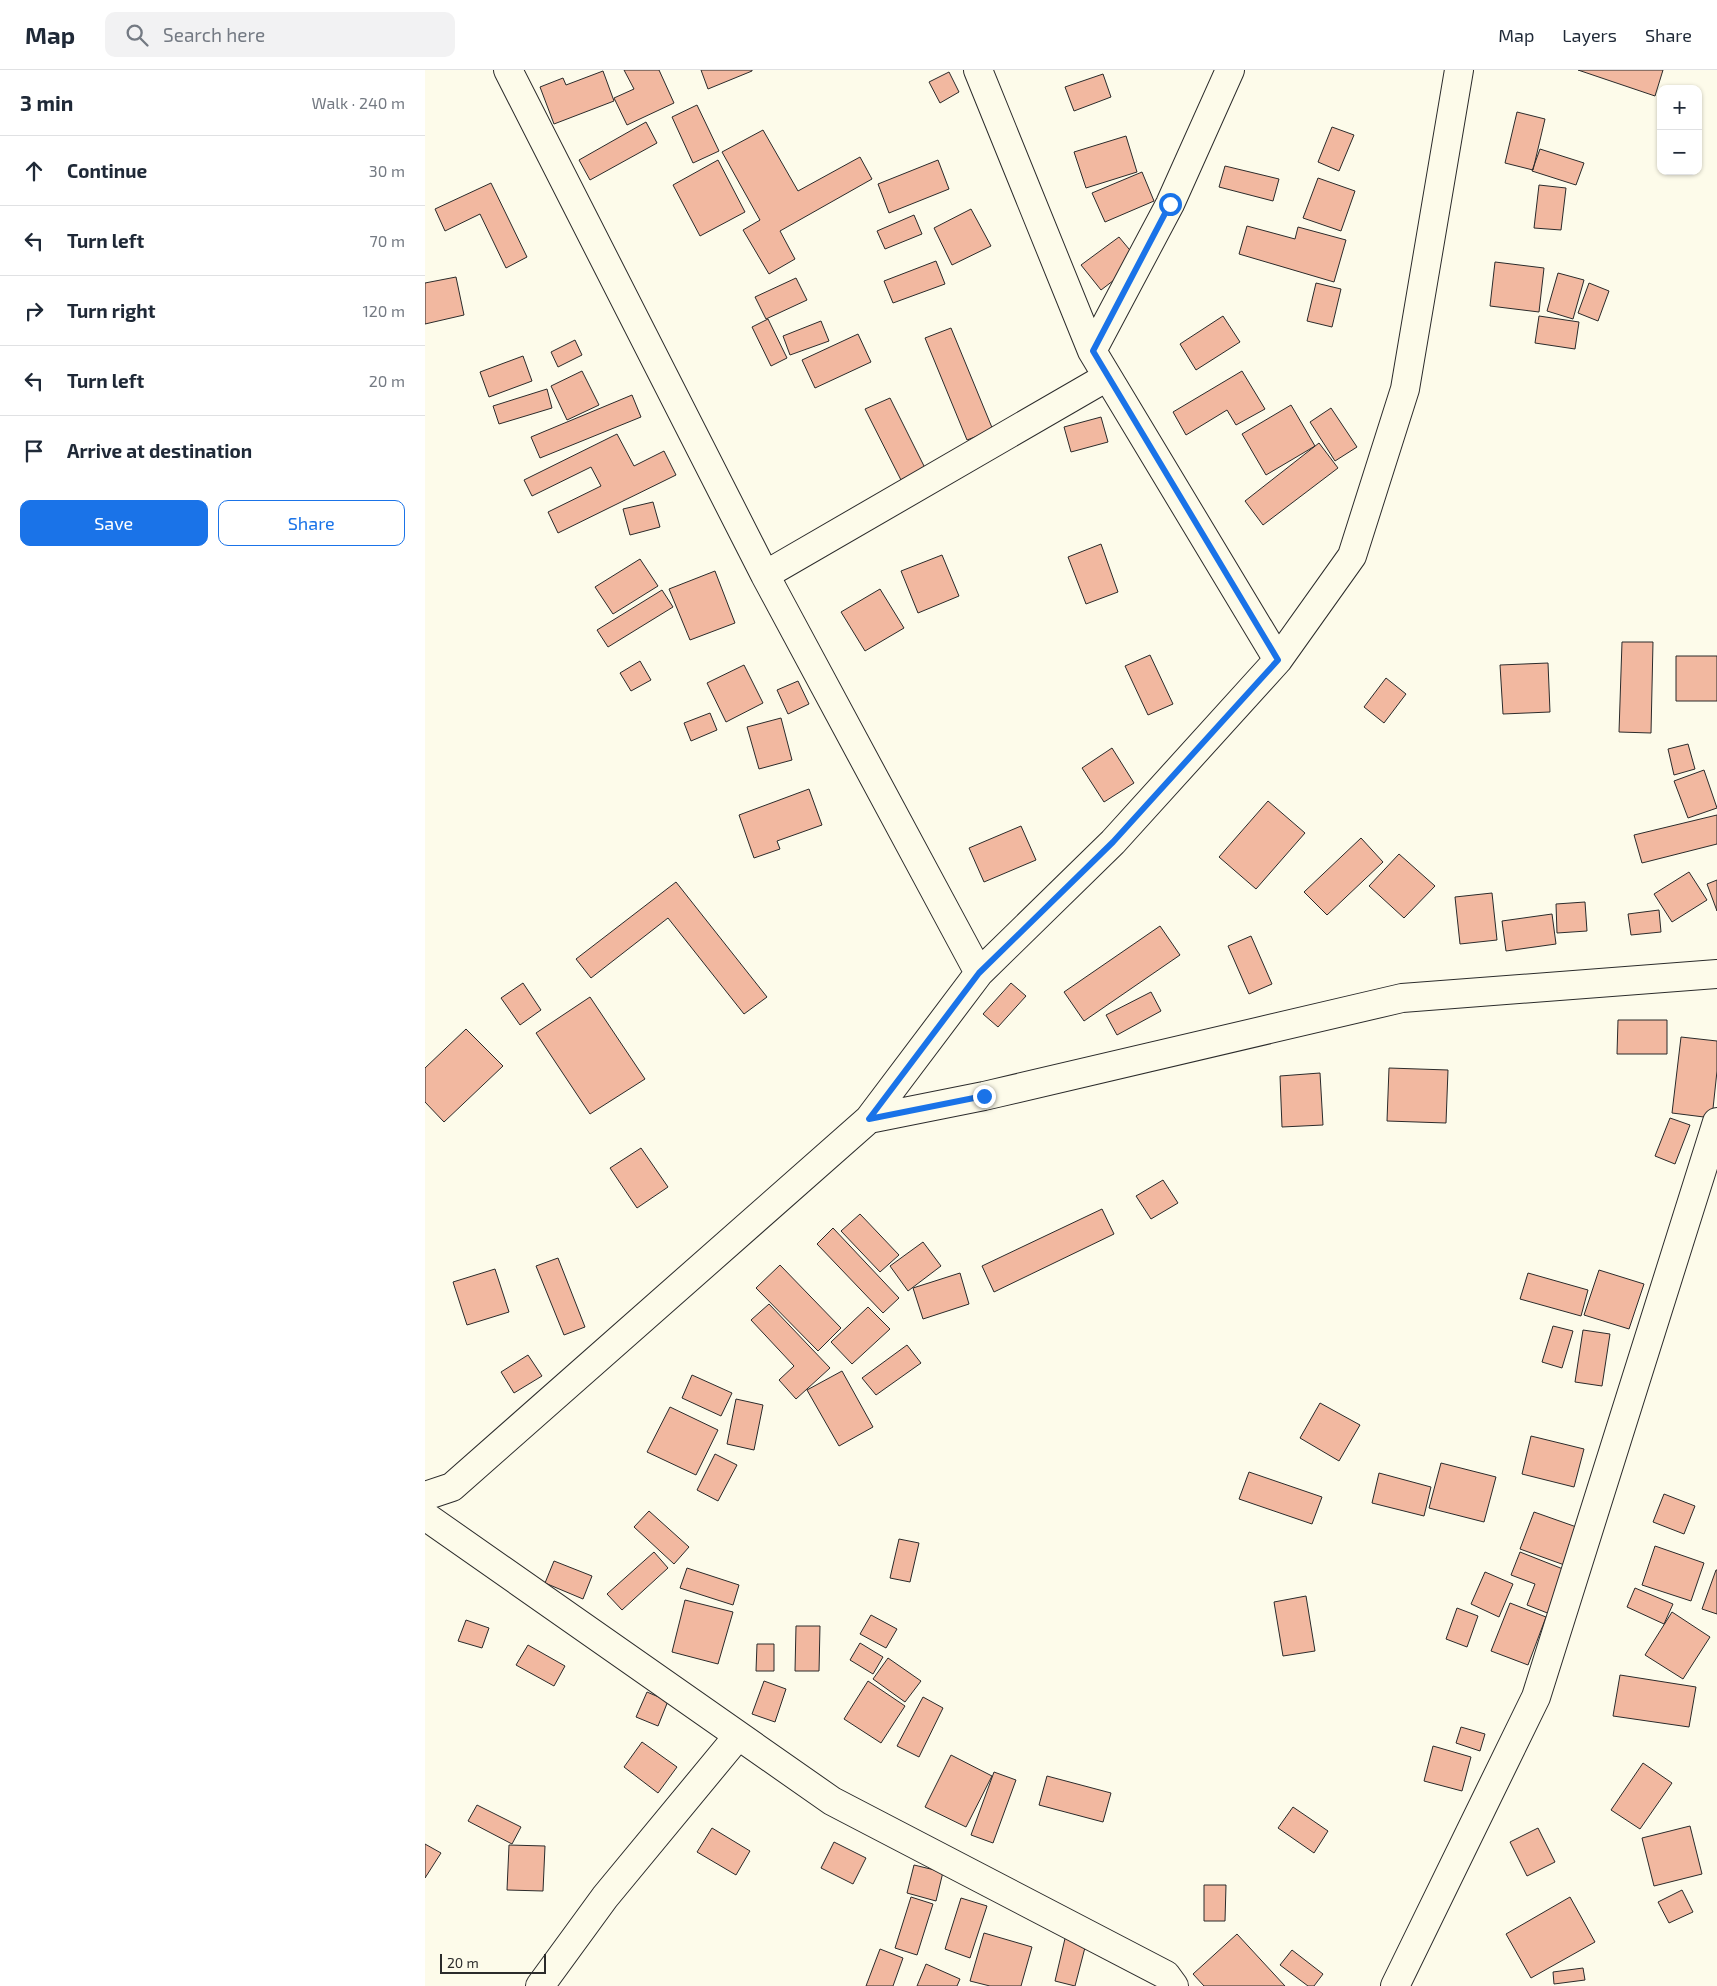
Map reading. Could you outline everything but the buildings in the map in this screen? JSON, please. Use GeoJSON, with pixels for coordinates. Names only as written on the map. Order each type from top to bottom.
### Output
{"type":"FeatureCollection","features":[{"type":"Feature","properties":{"kind":"street"},"geometry":{"type":"LineString","coordinates":[[508,70],[765,575],[979,973]]}},
{"type":"Feature","properties":{"kind":"street"},"geometry":{"type":"LineString","coordinates":[[978,70],[1093,351],[1278,660]]}},
{"type":"Feature","properties":{"kind":"street"},"geometry":{"type":"LineString","coordinates":[[1093,351],[1170,204],[1230,70]]}},
{"type":"Feature","properties":{"kind":"street"},"geometry":{"type":"LineString","coordinates":[[425,1496],[452,1487],[869,1119],[979,973],[1113,842],[1278,660],[1352,556],[1405,389],[1459,70]]}},
{"type":"Feature","properties":{"kind":"street"},"geometry":{"type":"LineString","coordinates":[[765,575],[1107,377]]}},
{"type":"Feature","properties":{"kind":"street"},"geometry":{"type":"LineString","coordinates":[[869,1119],[984,1096],[1402,998],[1717,974]]}},
{"type":"Feature","properties":{"kind":"street"},"geometry":{"type":"LineString","coordinates":[[1395,1986],[1536,1697],[1717,1122]]}},
{"type":"Feature","properties":{"kind":"street"},"geometry":{"type":"LineString","coordinates":[[425,1516],[832,1801],[1166,1975],[1174,1986]]}},
{"type":"Feature","properties":{"kind":"street"},"geometry":{"type":"LineString","coordinates":[[540,1986],[605,1897],[738,1736]]}},
{"type":"Feature","properties":{"kind":"route"},"geometry":{"type":"LineString","coordinates":[[984,1096],[869,1119],[979,973],[1113,842],[1278,660],[1093,351],[1170,204]]}}]}
